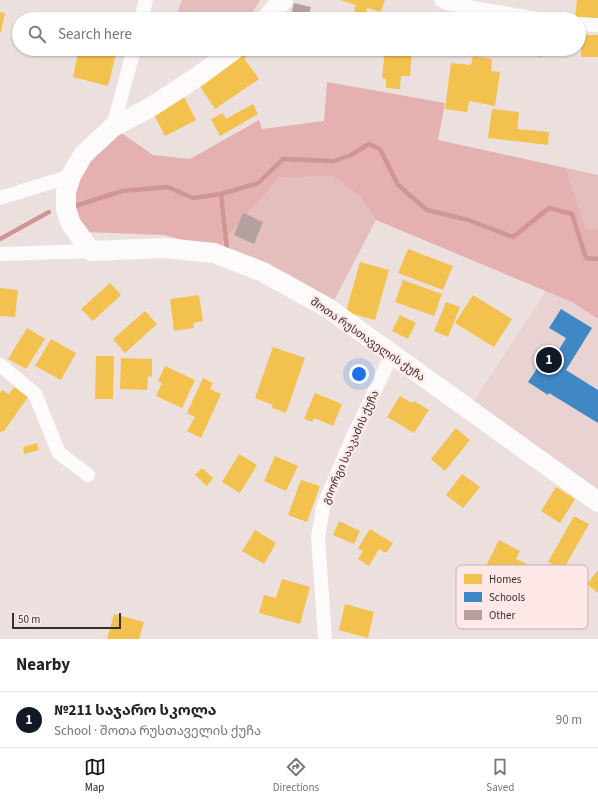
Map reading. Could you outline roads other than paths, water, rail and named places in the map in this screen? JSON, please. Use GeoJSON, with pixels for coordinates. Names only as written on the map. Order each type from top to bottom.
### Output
{"type":"FeatureCollection","features":[{"type":"Feature","properties":{"kind":"street"},"geometry":{"type":"LineString","coordinates":[[143,12],[146,0]]}},
{"type":"Feature","properties":{"kind":"street"},"geometry":{"type":"LineString","coordinates":[[272,12],[283,0]]}},
{"type":"Feature","properties":{"kind":"street"},"geometry":{"type":"LineString","coordinates":[[441,0],[500,12]]}},
{"type":"Feature","properties":{"kind":"street"},"geometry":{"type":"LineString","coordinates":[[586,24],[598,25]]}},
{"type":"Feature","properties":{"kind":"street"},"geometry":{"type":"LineString","coordinates":[[113,127],[132,56]]}},
{"type":"Feature","properties":{"kind":"street"},"geometry":{"type":"LineString","coordinates":[[91,251],[70,224],[66,209],[66,192],[71,176],[83,155],[113,127],[151,107],[200,75],[226,56]]}},
{"type":"Feature","properties":{"kind":"street"},"geometry":{"type":"LineString","coordinates":[[0,198],[71,176]]}},
{"type":"Feature","properties":{"kind":"street","name":"შოთა რუსთაველის ქუჩა"},"geometry":{"type":"LineString","coordinates":[[91,251],[164,248],[214,253],[263,272],[328,308],[598,502]]}},
{"type":"Feature","properties":{"kind":"street"},"geometry":{"type":"LineString","coordinates":[[0,254],[91,251]]}},
{"type":"Feature","properties":{"kind":"street","name":"გიორგი სააკაძის ქუჩა"},"geometry":{"type":"LineString","coordinates":[[325,639],[318,538],[323,507],[352,439],[392,354]]}},
{"type":"Feature","properties":{"kind":"street"},"geometry":{"type":"LineString","coordinates":[[0,365],[35,394],[58,454],[88,475]]}},
{"type":"Feature","properties":{"kind":"waterway"},"geometry":{"type":"LineString","coordinates":[[75,206],[122,191],[168,187],[193,198],[221,194],[258,183],[283,159],[334,161],[351,155],[369,144],[380,149],[398,185],[427,210],[468,220],[513,237],[549,208],[572,214],[586,258],[598,259]]}},
{"type":"Feature","properties":{"kind":"waterway"},"geometry":{"type":"LineString","coordinates":[[221,194],[227,249]]}},
{"type":"Feature","properties":{"kind":"waterway"},"geometry":{"type":"LineString","coordinates":[[0,239],[49,212]]}},
{"type":"Feature","properties":{"kind":"place","name":"№211 საჯარო სკოლა"},"geometry":{"type":"Point","coordinates":[549,360]}}]}
